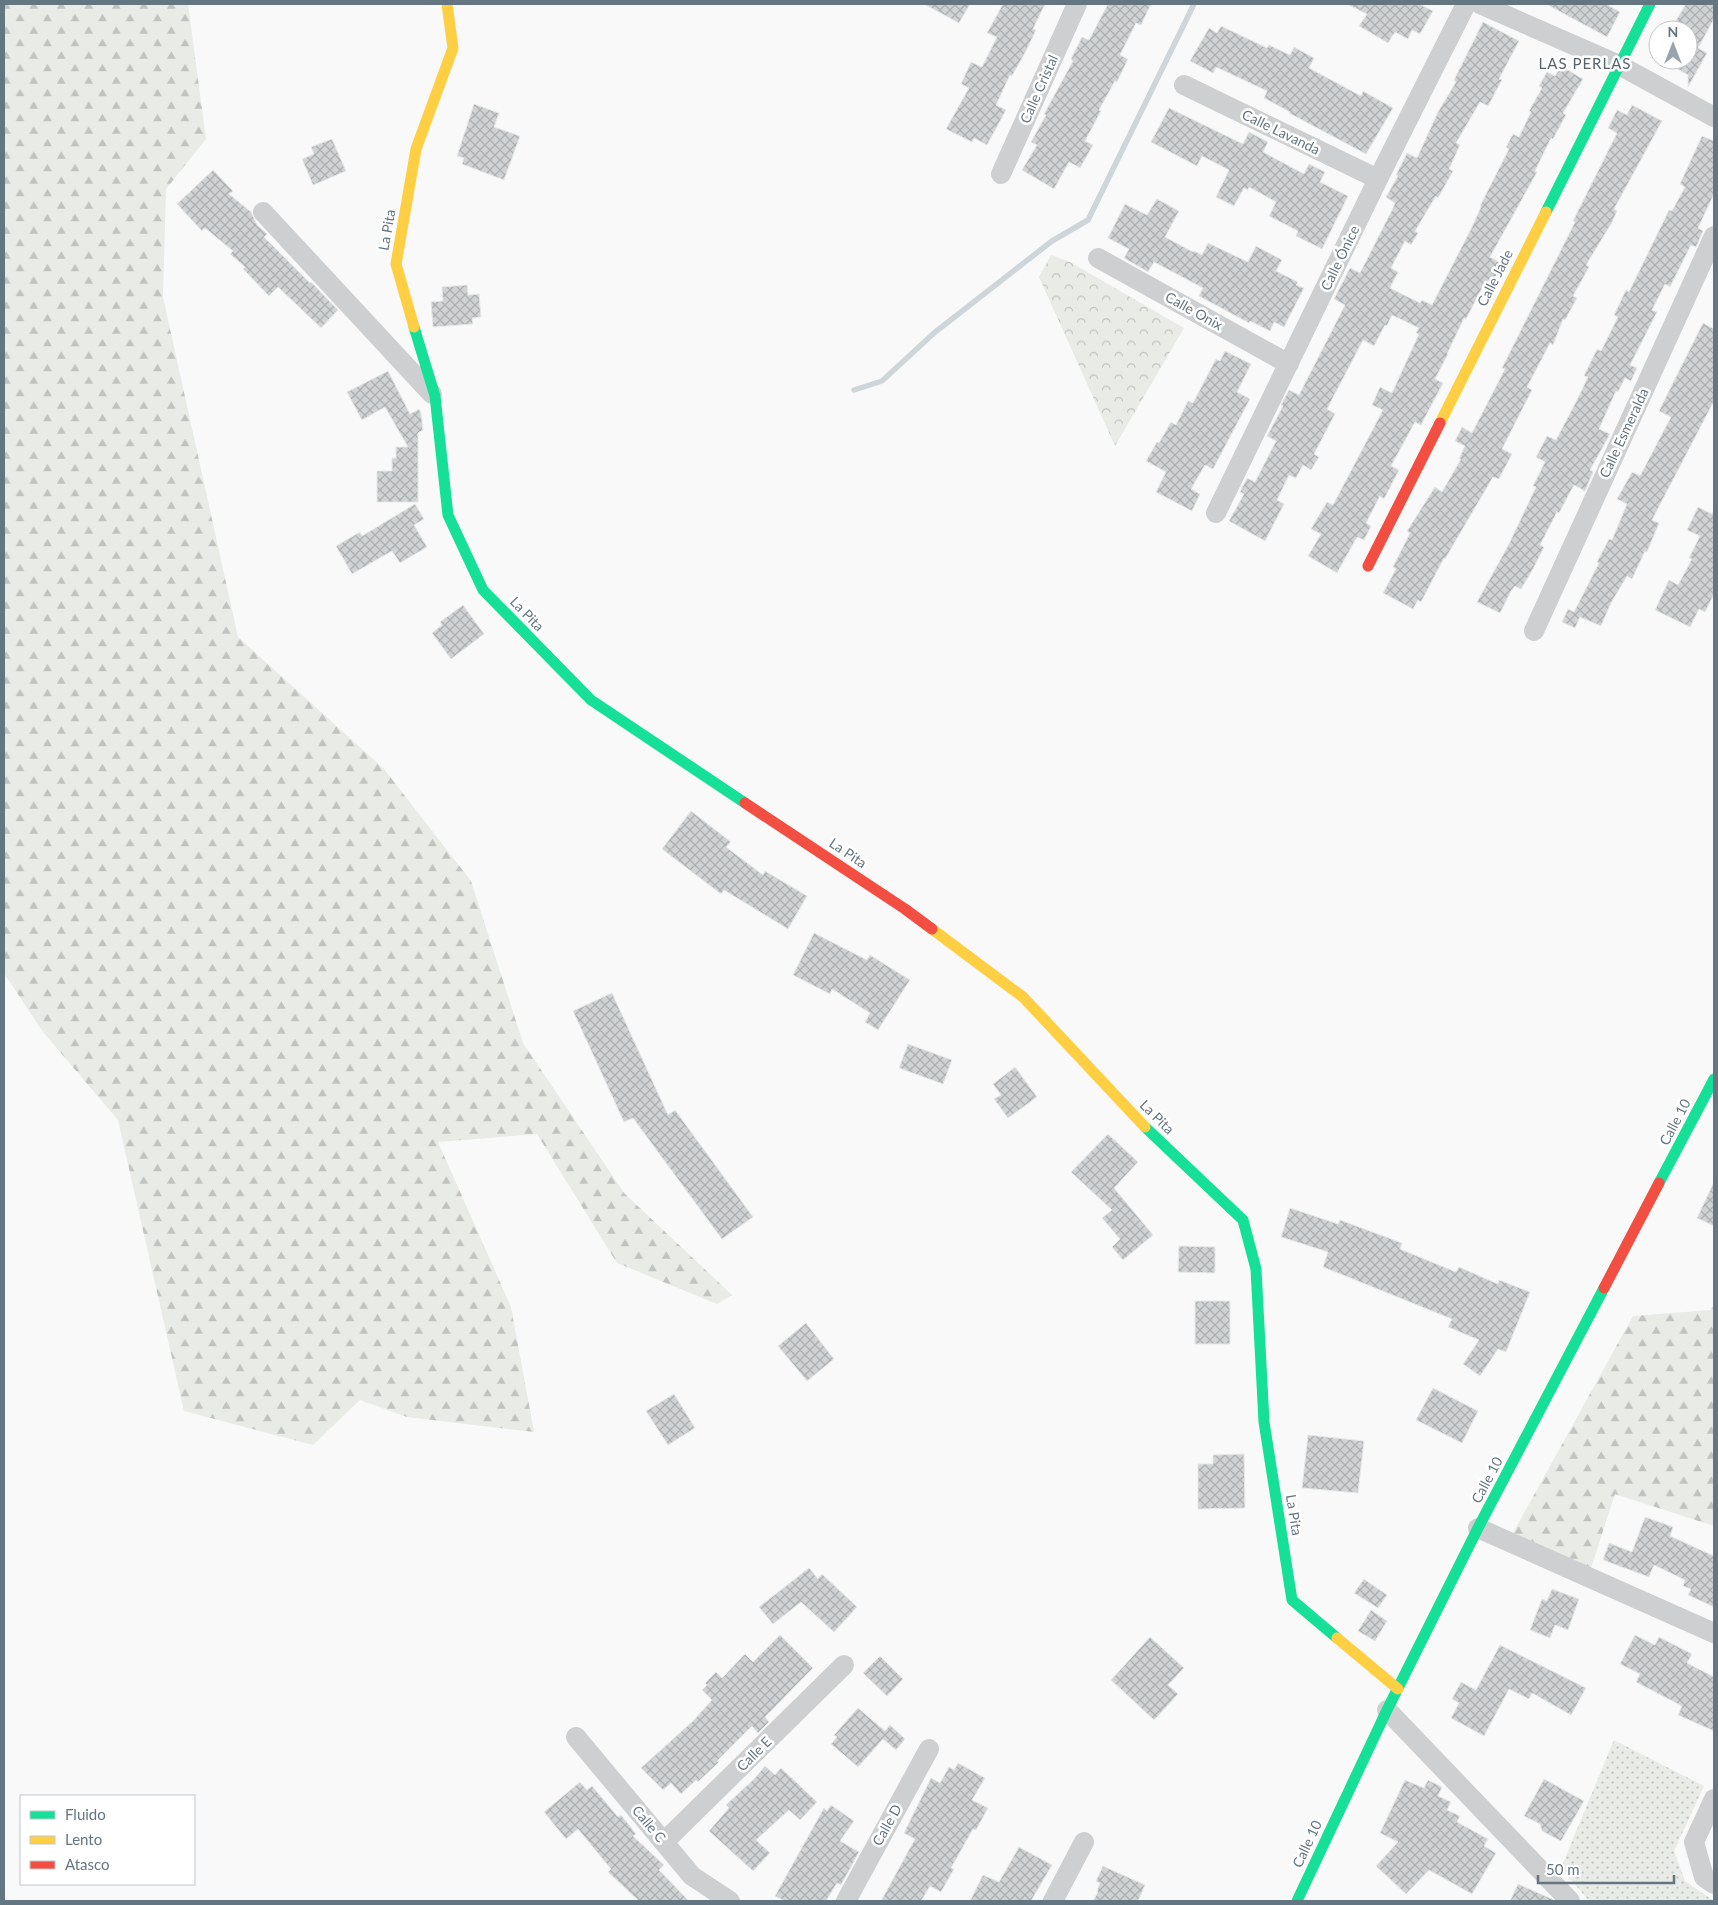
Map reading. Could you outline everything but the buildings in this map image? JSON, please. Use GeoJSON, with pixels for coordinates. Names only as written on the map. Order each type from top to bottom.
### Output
{"type":"FeatureCollection","features":[{"type":"Feature","properties":{"kind":"street","name":"La Pita"},"geometry":{"type":"LineString","coordinates":[[447,4],[453,48],[416,148],[396,264],[435,396],[448,515],[483,590],[591,700],[905,909],[1023,997],[1140,1123],[1243,1220],[1256,1269],[1264,1422],[1292,1600],[1398,1689]]}},
{"type":"Feature","properties":{"kind":"street","name":"Calle Cristal"},"geometry":{"type":"LineString","coordinates":[[1001,174],[1077,4]]}},
{"type":"Feature","properties":{"kind":"street","name":"Calle Ónice"},"geometry":{"type":"LineString","coordinates":[[1216,513],[1378,179],[1466,4]]}},
{"type":"Feature","properties":{"kind":"street"},"geometry":{"type":"LineString","coordinates":[[1480,4],[1619,65],[1714,116]]}},
{"type":"Feature","properties":{"kind":"street","name":"Calle Jade"},"geometry":{"type":"LineString","coordinates":[[1368,566],[1650,4]]}},
{"type":"Feature","properties":{"kind":"street","name":"Calle Lavanda"},"geometry":{"type":"LineString","coordinates":[[1184,85],[1378,179]]}},
{"type":"Feature","properties":{"kind":"street"},"geometry":{"type":"LineString","coordinates":[[263,212],[435,396]]}},
{"type":"Feature","properties":{"kind":"street","name":"Calle Esmeralda"},"geometry":{"type":"LineString","coordinates":[[1534,631],[1714,236]]}},
{"type":"Feature","properties":{"kind":"street","name":"Calle Onix"},"geometry":{"type":"LineString","coordinates":[[1098,258],[1289,364]]}},
{"type":"Feature","properties":{"kind":"street","name":"Calle 10"},"geometry":{"type":"LineString","coordinates":[[1297,1901],[1387,1710],[1478,1528],[1714,1079]]}},
{"type":"Feature","properties":{"kind":"street"},"geometry":{"type":"LineString","coordinates":[[1478,1528],[1714,1633]]}},
{"type":"Feature","properties":{"kind":"street","name":"Calle E"},"geometry":{"type":"LineString","coordinates":[[664,1842],[844,1666]]}},
{"type":"Feature","properties":{"kind":"street"},"geometry":{"type":"LineString","coordinates":[[1387,1710],[1570,1901]]}},
{"type":"Feature","properties":{"kind":"street","name":"Calle C"},"geometry":{"type":"LineString","coordinates":[[576,1736],[692,1876],[730,1901]]}},
{"type":"Feature","properties":{"kind":"street","name":"Calle D"},"geometry":{"type":"LineString","coordinates":[[846,1901],[929,1749]]}},
{"type":"Feature","properties":{"kind":"street"},"geometry":{"type":"LineString","coordinates":[[1714,1799],[1694,1842],[1704,1877],[1714,1884]]}},
{"type":"Feature","properties":{"kind":"street"},"geometry":{"type":"LineString","coordinates":[[1054,1901],[1084,1842]]}},
{"type":"Feature","properties":{"kind":"green space"},"geometry":{"type":"Polygon","coordinates":[[[4,4],[188,4],[206,139],[166,189],[163,297],[238,637],[384,769],[471,881],[523,1043],[624,1193],[732,1295],[717,1304],[617,1263],[537,1134],[438,1142],[511,1307],[534,1432],[407,1417],[360,1400],[313,1445],[184,1411],[118,1120],[43,1032],[4,973],[4,4]]]}},
{"type":"Feature","properties":{"kind":"green space"},"geometry":{"type":"Polygon","coordinates":[[[1051,255],[1070,262],[1184,328],[1115,446],[1039,277],[1051,255]]]}},
{"type":"Feature","properties":{"kind":"green space"},"geometry":{"type":"Polygon","coordinates":[[[1714,1306],[1714,1526],[1615,1494],[1590,1571],[1513,1533],[1633,1316],[1710,1310],[1714,1306]]]}},
{"type":"Feature","properties":{"kind":"green space"},"geometry":{"type":"Polygon","coordinates":[[[1614,1740],[1704,1786],[1674,1851],[1685,1881],[1714,1901],[1589,1901],[1561,1868],[1614,1740]]]}},
{"type":"Feature","properties":{"kind":"waterway"},"geometry":{"type":"LineString","coordinates":[[854,390],[882,381],[934,333],[1052,241],[1088,220],[1194,4]]}},
{"type":"Feature","properties":{"kind":"traffic: fast"},"geometry":{"type":"LineString","coordinates":[[1546,212],[1650,4]]}},
{"type":"Feature","properties":{"kind":"traffic: fast"},"geometry":{"type":"LineString","coordinates":[[414,327],[435,396],[448,515],[483,590],[591,700],[745,803]]}},
{"type":"Feature","properties":{"kind":"traffic: fast"},"geometry":{"type":"LineString","coordinates":[[1659,1183],[1714,1079]]}},
{"type":"Feature","properties":{"kind":"traffic: fast"},"geometry":{"type":"LineString","coordinates":[[1145,1127],[1243,1220],[1256,1269],[1264,1422],[1292,1600],[1337,1638]]}},
{"type":"Feature","properties":{"kind":"traffic: fast"},"geometry":{"type":"LineString","coordinates":[[1297,1901],[1387,1710],[1478,1528],[1604,1288]]}},
{"type":"Feature","properties":{"kind":"traffic: slow"},"geometry":{"type":"LineString","coordinates":[[414,327],[396,264],[416,149],[453,48],[447,4]]}},
{"type":"Feature","properties":{"kind":"traffic: slow"},"geometry":{"type":"LineString","coordinates":[[1440,423],[1546,212]]}},
{"type":"Feature","properties":{"kind":"traffic: slow"},"geometry":{"type":"LineString","coordinates":[[932,929],[1023,997],[1145,1127]]}},
{"type":"Feature","properties":{"kind":"traffic: slow"},"geometry":{"type":"LineString","coordinates":[[1337,1638],[1398,1689]]}},
{"type":"Feature","properties":{"kind":"traffic: jam"},"geometry":{"type":"LineString","coordinates":[[1368,566],[1440,423]]}},
{"type":"Feature","properties":{"kind":"traffic: jam"},"geometry":{"type":"LineString","coordinates":[[745,803],[932,929]]}},
{"type":"Feature","properties":{"kind":"traffic: jam"},"geometry":{"type":"LineString","coordinates":[[1604,1288],[1659,1183]]}},
{"type":"Feature","properties":{"kind":"district","name":"LAS PERLAS"},"geometry":{"type":"Point","coordinates":[1585,64]}}]}
